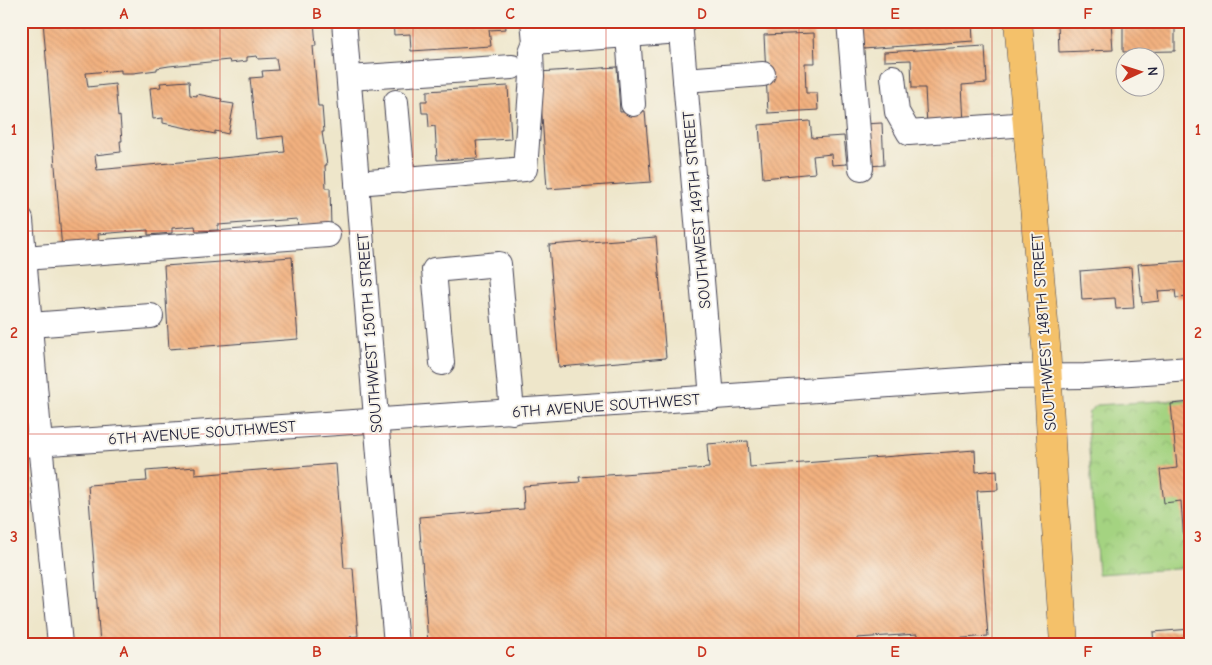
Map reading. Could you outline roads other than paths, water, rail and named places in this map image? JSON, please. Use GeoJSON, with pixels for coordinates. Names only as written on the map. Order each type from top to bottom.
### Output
{"type":"FeatureCollection","features":[{"type":"Feature","properties":{"kind":"main road","name":"SOUTHWEST 148TH STREET"},"geometry":{"type":"LineString","coordinates":[[1018,21],[1046,345],[1064,644]]}},
{"type":"Feature","properties":{"kind":"street","name":"SOUTHWEST 150TH STREET"},"geometry":{"type":"LineString","coordinates":[[344,21],[396,644]]}},
{"type":"Feature","properties":{"kind":"street"},"geometry":{"type":"LineString","coordinates":[[849,21],[861,168]]}},
{"type":"Feature","properties":{"kind":"street"},"geometry":{"type":"LineString","coordinates":[[357,183],[525,170],[532,76],[531,52],[534,31],[628,35],[680,26]]}},
{"type":"Feature","properties":{"kind":"street","name":"SOUTHWEST 149TH STREET"},"geometry":{"type":"LineString","coordinates":[[680,26],[712,398]]}},
{"type":"Feature","properties":{"kind":"street"},"geometry":{"type":"LineString","coordinates":[[628,35],[633,104]]}},
{"type":"Feature","properties":{"kind":"street"},"geometry":{"type":"LineString","coordinates":[[349,78],[512,67]]}},
{"type":"Feature","properties":{"kind":"street"},"geometry":{"type":"LineString","coordinates":[[685,80],[763,74]]}},
{"type":"Feature","properties":{"kind":"street"},"geometry":{"type":"LineString","coordinates":[[893,77],[897,112],[909,133],[1027,124]]}},
{"type":"Feature","properties":{"kind":"street"},"geometry":{"type":"LineString","coordinates":[[396,102],[403,180]]}},
{"type":"Feature","properties":{"kind":"street"},"geometry":{"type":"LineString","coordinates":[[21,220],[30,325],[30,444],[60,644]]}},
{"type":"Feature","properties":{"kind":"street"},"geometry":{"type":"LineString","coordinates":[[24,258],[328,235]]}},
{"type":"Feature","properties":{"kind":"street"},"geometry":{"type":"LineString","coordinates":[[442,363],[434,270],[499,264],[512,412]]}},
{"type":"Feature","properties":{"kind":"street"},"geometry":{"type":"LineString","coordinates":[[30,325],[151,316]]}},
{"type":"Feature","properties":{"kind":"street","name":"6TH AVENUE SOUTHWEST"},"geometry":{"type":"LineString","coordinates":[[30,444],[512,412],[1006,376],[1085,376],[1191,369]]}}]}
